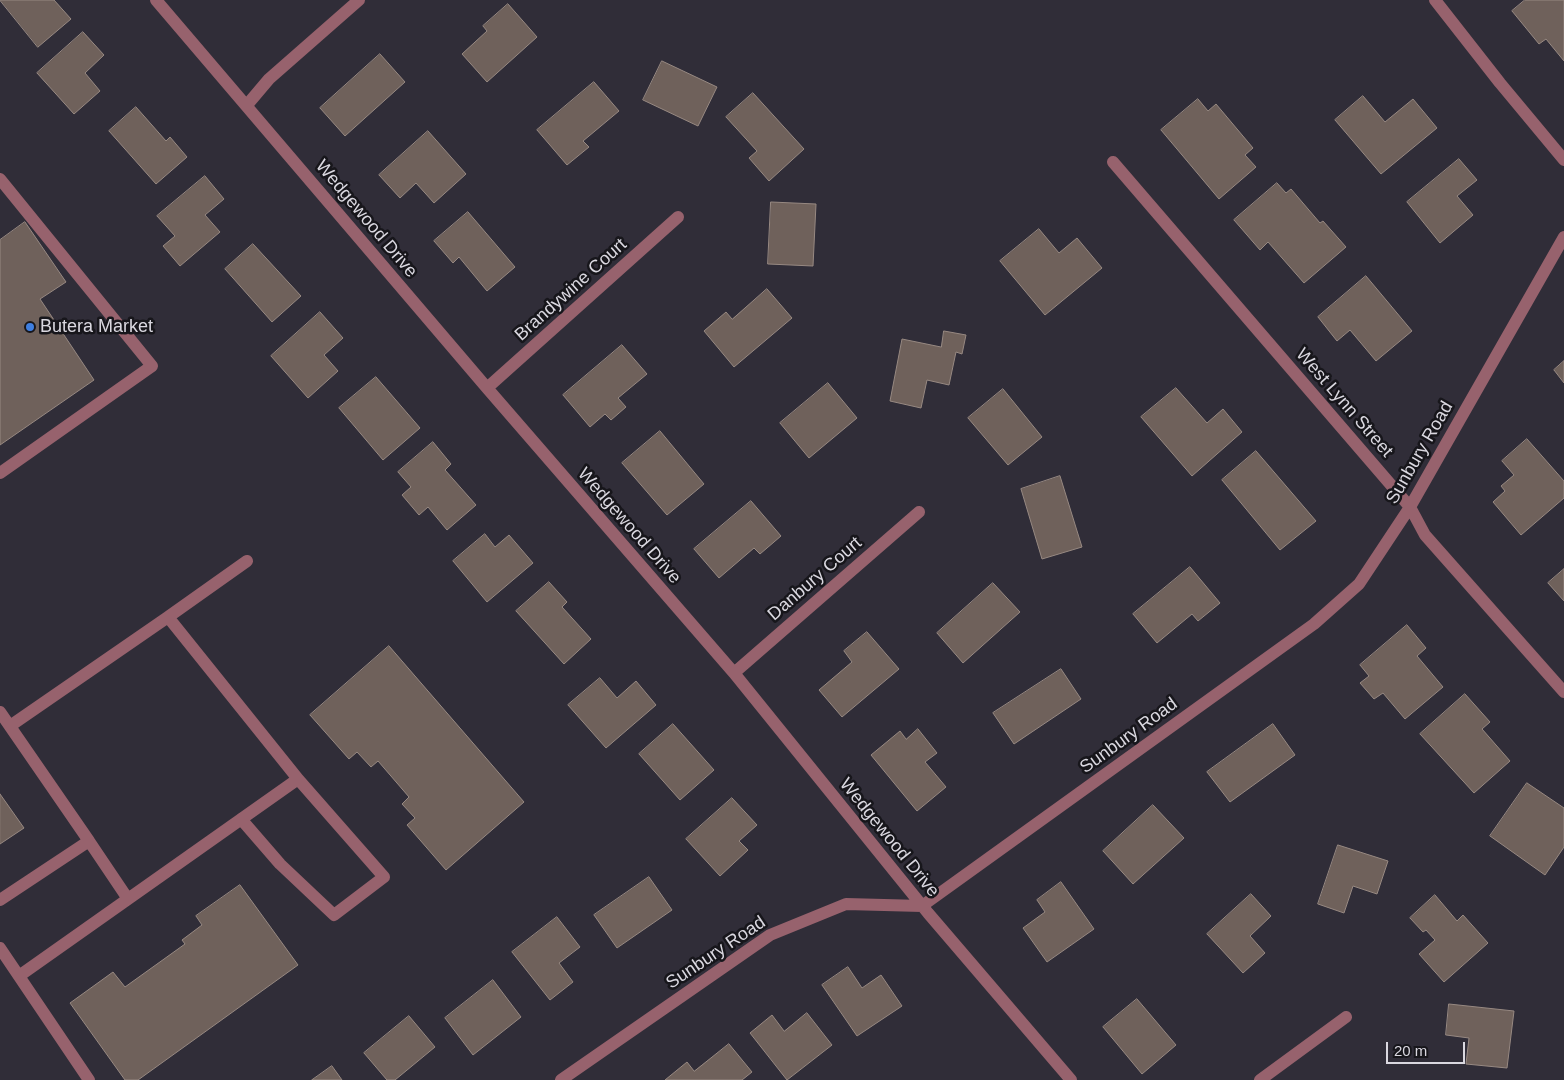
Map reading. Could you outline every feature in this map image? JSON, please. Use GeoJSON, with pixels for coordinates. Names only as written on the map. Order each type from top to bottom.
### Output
{"type":"FeatureCollection","features":[{"type":"Feature","properties":{"kind":"street","name":"Wedgewood Drive"},"geometry":{"type":"LineString","coordinates":[[156,0],[487,388],[734,673],[922,906],[1071,1080]]}},
{"type":"Feature","properties":{"kind":"street"},"geometry":{"type":"LineString","coordinates":[[247,105],[270,79],[359,0]]}},
{"type":"Feature","properties":{"kind":"street"},"geometry":{"type":"LineString","coordinates":[[1435,0],[1564,160]]}},
{"type":"Feature","properties":{"kind":"street","name":"West Lynn Street"},"geometry":{"type":"LineString","coordinates":[[1113,162],[1410,507],[1425,535],[1564,692]]}},
{"type":"Feature","properties":{"kind":"street"},"geometry":{"type":"LineString","coordinates":[[0,180],[152,366],[0,473]]}},
{"type":"Feature","properties":{"kind":"street","name":"Brandywine Court"},"geometry":{"type":"LineString","coordinates":[[487,388],[678,217]]}},
{"type":"Feature","properties":{"kind":"street","name":"Sunbury Road"},"geometry":{"type":"LineString","coordinates":[[561,1080],[770,935],[846,904],[922,906],[1314,624],[1359,584],[1410,507],[1564,237]]}},
{"type":"Feature","properties":{"kind":"street","name":"Danbury Court"},"geometry":{"type":"LineString","coordinates":[[734,673],[919,512]]}},
{"type":"Feature","properties":{"kind":"street"},"geometry":{"type":"LineString","coordinates":[[10,726],[247,562]]}},
{"type":"Feature","properties":{"kind":"street"},"geometry":{"type":"LineString","coordinates":[[168,617],[298,779],[384,878],[334,914],[280,864],[242,820]]}},
{"type":"Feature","properties":{"kind":"street"},"geometry":{"type":"LineString","coordinates":[[0,712],[128,899]]}},
{"type":"Feature","properties":{"kind":"street"},"geometry":{"type":"LineString","coordinates":[[19,976],[298,779]]}},
{"type":"Feature","properties":{"kind":"street"},"geometry":{"type":"LineString","coordinates":[[0,900],[89,841]]}},
{"type":"Feature","properties":{"kind":"street"},"geometry":{"type":"LineString","coordinates":[[0,948],[89,1080]]}},
{"type":"Feature","properties":{"kind":"street"},"geometry":{"type":"LineString","coordinates":[[1260,1080],[1346,1018]]}},
{"type":"Feature","properties":{"kind":"building"},"geometry":{"type":"Polygon","coordinates":[[[0,0],[54,0],[71,19],[38,47],[0,0]]]}},
{"type":"Feature","properties":{"kind":"building"},"geometry":{"type":"Polygon","coordinates":[[[1525,0],[1564,0],[1564,61],[1546,39],[1539,44],[1512,11],[1525,0]]]}},
{"type":"Feature","properties":{"kind":"building"},"geometry":{"type":"Polygon","coordinates":[[[508,4],[537,37],[487,82],[462,54],[487,31],[483,26],[508,4]]]}},
{"type":"Feature","properties":{"kind":"building"},"geometry":{"type":"Polygon","coordinates":[[[83,32],[104,55],[85,73],[100,91],[74,114],[37,73],[83,32]]]}},
{"type":"Feature","properties":{"kind":"building"},"geometry":{"type":"Polygon","coordinates":[[[380,54],[405,82],[345,136],[320,108],[380,54]]]}},
{"type":"Feature","properties":{"kind":"building"},"geometry":{"type":"Polygon","coordinates":[[[662,61],[717,87],[698,126],[643,100],[662,61]]]}},
{"type":"Feature","properties":{"kind":"building"},"geometry":{"type":"Polygon","coordinates":[[[594,82],[619,111],[583,141],[589,147],[567,165],[537,130],[594,82]]]}},
{"type":"Feature","properties":{"kind":"building"},"geometry":{"type":"Polygon","coordinates":[[[753,93],[804,149],[769,181],[749,158],[757,151],[726,117],[753,93]]]}},
{"type":"Feature","properties":{"kind":"building"},"geometry":{"type":"Polygon","coordinates":[[[1363,96],[1385,122],[1413,99],[1437,128],[1381,174],[1335,120],[1363,96]]]}},
{"type":"Feature","properties":{"kind":"building"},"geometry":{"type":"Polygon","coordinates":[[[1198,99],[1208,111],[1216,104],[1253,148],[1245,155],[1256,167],[1219,199],[1161,130],[1198,99]]]}},
{"type":"Feature","properties":{"kind":"building"},"geometry":{"type":"Polygon","coordinates":[[[136,107],[166,141],[170,137],[187,157],[156,184],[109,131],[136,107]]]}},
{"type":"Feature","properties":{"kind":"building"},"geometry":{"type":"Polygon","coordinates":[[[428,131],[466,174],[434,203],[416,183],[400,198],[379,175],[428,131]]]}},
{"type":"Feature","properties":{"kind":"building"},"geometry":{"type":"Polygon","coordinates":[[[1459,159],[1477,180],[1457,196],[1473,215],[1440,243],[1407,202],[1459,159]]]}},
{"type":"Feature","properties":{"kind":"building"},"geometry":{"type":"Polygon","coordinates":[[[205,176],[224,199],[205,215],[220,232],[180,266],[163,246],[175,236],[157,216],[205,176]]]}},
{"type":"Feature","properties":{"kind":"building"},"geometry":{"type":"Polygon","coordinates":[[[1277,183],[1286,193],[1291,189],[1320,223],[1323,221],[1346,247],[1304,283],[1268,242],[1260,250],[1234,220],[1277,183]]]}},
{"type":"Feature","properties":{"kind":"building"},"geometry":{"type":"Polygon","coordinates":[[[771,202],[816,204],[813,266],[768,264],[771,202]]]}},
{"type":"Feature","properties":{"kind":"building"},"geometry":{"type":"Polygon","coordinates":[[[468,212],[515,267],[487,291],[459,257],[453,263],[434,241],[468,212]]]}},
{"type":"Feature","properties":{"kind":"building","name":"Butera Market"},"geometry":{"type":"Polygon","coordinates":[[[25,222],[66,282],[40,299],[94,380],[0,445],[0,240],[25,222]]]}},
{"type":"Feature","properties":{"kind":"building"},"geometry":{"type":"Polygon","coordinates":[[[1039,229],[1059,253],[1077,238],[1102,268],[1045,315],[1000,261],[1039,229]]]}},
{"type":"Feature","properties":{"kind":"building"},"geometry":{"type":"Polygon","coordinates":[[[253,244],[301,296],[272,322],[225,269],[253,244]]]}},
{"type":"Feature","properties":{"kind":"building"},"geometry":{"type":"Polygon","coordinates":[[[1366,276],[1412,331],[1376,361],[1350,330],[1337,341],[1318,317],[1366,276]]]}},
{"type":"Feature","properties":{"kind":"building"},"geometry":{"type":"Polygon","coordinates":[[[767,289],[792,318],[734,367],[704,331],[726,312],[732,319],[767,289]]]}},
{"type":"Feature","properties":{"kind":"building"},"geometry":{"type":"Polygon","coordinates":[[[320,312],[343,338],[324,355],[338,371],[308,398],[271,356],[320,312]]]}},
{"type":"Feature","properties":{"kind":"building"},"geometry":{"type":"Polygon","coordinates":[[[944,331],[966,335],[962,354],[956,352],[949,385],[927,380],[921,408],[890,401],[902,339],[941,347],[944,331]]]}},
{"type":"Feature","properties":{"kind":"building"},"geometry":{"type":"Polygon","coordinates":[[[622,345],[647,374],[618,398],[626,407],[611,420],[605,414],[590,427],[563,395],[622,345]]]}},
{"type":"Feature","properties":{"kind":"building"},"geometry":{"type":"Polygon","coordinates":[[[1564,361],[1564,383],[1554,370],[1564,361]]]}},
{"type":"Feature","properties":{"kind":"building"},"geometry":{"type":"Polygon","coordinates":[[[376,377],[420,428],[383,460],[339,408],[376,377]]]}},
{"type":"Feature","properties":{"kind":"building"},"geometry":{"type":"Polygon","coordinates":[[[828,383],[857,418],[809,458],[780,423],[828,383]]]}},
{"type":"Feature","properties":{"kind":"building"},"geometry":{"type":"Polygon","coordinates":[[[1176,388],[1207,423],[1223,409],[1242,432],[1192,476],[1141,417],[1176,388]]]}},
{"type":"Feature","properties":{"kind":"building"},"geometry":{"type":"Polygon","coordinates":[[[1003,389],[1042,437],[1008,465],[968,418],[1003,389]]]}},
{"type":"Feature","properties":{"kind":"building"},"geometry":{"type":"Polygon","coordinates":[[[660,431],[704,484],[667,515],[622,463],[660,431]]]}},
{"type":"Feature","properties":{"kind":"building"},"geometry":{"type":"Polygon","coordinates":[[[1527,439],[1564,481],[1564,498],[1521,535],[1493,502],[1505,491],[1501,486],[1514,475],[1502,461],[1527,439]]]}},
{"type":"Feature","properties":{"kind":"building"},"geometry":{"type":"Polygon","coordinates":[[[433,442],[451,464],[445,470],[476,505],[447,530],[428,507],[419,515],[402,495],[411,487],[398,472],[433,442]]]}},
{"type":"Feature","properties":{"kind":"building"},"geometry":{"type":"Polygon","coordinates":[[[1256,451],[1316,521],[1280,550],[1222,480],[1256,451]]]}},
{"type":"Feature","properties":{"kind":"building"},"geometry":{"type":"Polygon","coordinates":[[[1060,476],[1082,547],[1042,559],[1021,489],[1060,476]]]}},
{"type":"Feature","properties":{"kind":"building"},"geometry":{"type":"Polygon","coordinates":[[[751,501],[781,536],[760,554],[754,548],[719,578],[694,549],[751,501]]]}},
{"type":"Feature","properties":{"kind":"building"},"geometry":{"type":"Polygon","coordinates":[[[485,534],[495,547],[509,535],[533,563],[487,602],[453,561],[485,534]]]}},
{"type":"Feature","properties":{"kind":"building"},"geometry":{"type":"Polygon","coordinates":[[[1190,567],[1220,603],[1198,621],[1192,614],[1157,643],[1133,614],[1190,567]]]}},
{"type":"Feature","properties":{"kind":"building"},"geometry":{"type":"Polygon","coordinates":[[[1564,569],[1564,601],[1548,583],[1564,569]]]}},
{"type":"Feature","properties":{"kind":"building"},"geometry":{"type":"Polygon","coordinates":[[[549,582],[567,602],[562,607],[591,639],[564,664],[516,611],[549,582]]]}},
{"type":"Feature","properties":{"kind":"building"},"geometry":{"type":"Polygon","coordinates":[[[993,583],[1020,612],[963,663],[937,633],[993,583]]]}},
{"type":"Feature","properties":{"kind":"building"},"geometry":{"type":"Polygon","coordinates":[[[1407,625],[1426,648],[1417,656],[1443,687],[1405,719],[1383,693],[1374,699],[1360,683],[1369,676],[1360,665],[1407,625]]]}},
{"type":"Feature","properties":{"kind":"building"},"geometry":{"type":"Polygon","coordinates":[[[867,632],[899,669],[842,717],[819,690],[852,662],[844,651],[867,632]]]}},
{"type":"Feature","properties":{"kind":"building"},"geometry":{"type":"Polygon","coordinates":[[[389,646],[524,802],[446,870],[407,825],[415,818],[402,804],[409,797],[378,761],[371,767],[357,752],[349,759],[310,715],[389,646]]]}},
{"type":"Feature","properties":{"kind":"building"},"geometry":{"type":"Polygon","coordinates":[[[1061,669],[1081,699],[1014,744],[993,713],[1061,669]]]}},
{"type":"Feature","properties":{"kind":"building"},"geometry":{"type":"Polygon","coordinates":[[[600,678],[617,698],[636,681],[656,705],[606,748],[568,705],[600,678]]]}},
{"type":"Feature","properties":{"kind":"building"},"geometry":{"type":"Polygon","coordinates":[[[1465,694],[1490,722],[1482,729],[1510,761],[1474,793],[1420,734],[1465,694]]]}},
{"type":"Feature","properties":{"kind":"building"},"geometry":{"type":"Polygon","coordinates":[[[673,724],[714,770],[680,800],[639,754],[673,724]]]}},
{"type":"Feature","properties":{"kind":"building"},"geometry":{"type":"Polygon","coordinates":[[[1273,724],[1295,755],[1230,802],[1207,772],[1273,724]]]}},
{"type":"Feature","properties":{"kind":"building"},"geometry":{"type":"Polygon","coordinates":[[[918,729],[937,753],[925,762],[946,787],[917,811],[871,755],[900,731],[906,739],[918,729]]]}},
{"type":"Feature","properties":{"kind":"building"},"geometry":{"type":"Polygon","coordinates":[[[1527,783],[1564,808],[1564,847],[1545,875],[1490,836],[1527,783]]]}},
{"type":"Feature","properties":{"kind":"building"},"geometry":{"type":"Polygon","coordinates":[[[0,794],[24,828],[0,844],[0,794]]]}},
{"type":"Feature","properties":{"kind":"building"},"geometry":{"type":"Polygon","coordinates":[[[732,798],[757,825],[739,841],[748,850],[720,876],[686,839],[732,798]]]}},
{"type":"Feature","properties":{"kind":"building"},"geometry":{"type":"Polygon","coordinates":[[[1153,805],[1184,838],[1133,884],[1103,851],[1153,805]]]}},
{"type":"Feature","properties":{"kind":"building"},"geometry":{"type":"Polygon","coordinates":[[[1338,845],[1388,861],[1377,894],[1353,886],[1344,913],[1318,904],[1338,845]]]}},
{"type":"Feature","properties":{"kind":"building"},"geometry":{"type":"Polygon","coordinates":[[[649,877],[672,910],[617,948],[594,915],[649,877]]]}},
{"type":"Feature","properties":{"kind":"building"},"geometry":{"type":"Polygon","coordinates":[[[1061,882],[1094,929],[1047,962],[1023,928],[1045,912],[1037,900],[1061,882]]]}},
{"type":"Feature","properties":{"kind":"building"},"geometry":{"type":"Polygon","coordinates":[[[240,885],[298,965],[138,1080],[125,1080],[70,1003],[113,972],[125,987],[185,944],[182,940],[202,925],[196,916],[240,885]]]}},
{"type":"Feature","properties":{"kind":"building"},"geometry":{"type":"Polygon","coordinates":[[[1251,894],[1271,916],[1250,936],[1265,953],[1243,973],[1207,934],[1251,894]]]}},
{"type":"Feature","properties":{"kind":"building"},"geometry":{"type":"Polygon","coordinates":[[[1435,895],[1457,921],[1463,915],[1488,943],[1444,982],[1419,954],[1435,940],[1426,930],[1423,932],[1410,918],[1435,895]]]}},
{"type":"Feature","properties":{"kind":"building"},"geometry":{"type":"Polygon","coordinates":[[[557,917],[580,947],[559,963],[573,982],[550,1000],[512,952],[557,917]]]}},
{"type":"Feature","properties":{"kind":"building"},"geometry":{"type":"Polygon","coordinates":[[[848,967],[862,988],[881,975],[902,1006],[857,1036],[822,985],[848,967]]]}},
{"type":"Feature","properties":{"kind":"building"},"geometry":{"type":"Polygon","coordinates":[[[493,980],[521,1017],[473,1055],[445,1018],[493,980]]]}},
{"type":"Feature","properties":{"kind":"building"},"geometry":{"type":"Polygon","coordinates":[[[1137,999],[1176,1045],[1142,1074],[1103,1027],[1137,999]]]}},
{"type":"Feature","properties":{"kind":"building"},"geometry":{"type":"Polygon","coordinates":[[[1449,1004],[1514,1011],[1507,1068],[1466,1064],[1469,1038],[1446,1035],[1449,1004]]]}},
{"type":"Feature","properties":{"kind":"building"},"geometry":{"type":"Polygon","coordinates":[[[807,1013],[832,1045],[787,1080],[750,1033],[772,1015],[784,1031],[807,1013]]]}},
{"type":"Feature","properties":{"kind":"building"},"geometry":{"type":"Polygon","coordinates":[[[409,1016],[435,1047],[395,1080],[387,1080],[364,1053],[409,1016]]]}},
{"type":"Feature","properties":{"kind":"building"},"geometry":{"type":"Polygon","coordinates":[[[729,1044],[752,1072],[742,1080],[665,1080],[687,1062],[694,1071],[729,1044]]]}},
{"type":"Feature","properties":{"kind":"building"},"geometry":{"type":"Polygon","coordinates":[[[332,1066],[342,1080],[312,1080],[332,1066]]]}},
{"type":"Feature","properties":{"kind":"place","name":"Butera Market"},"geometry":{"type":"Point","coordinates":[30,327]}}]}
